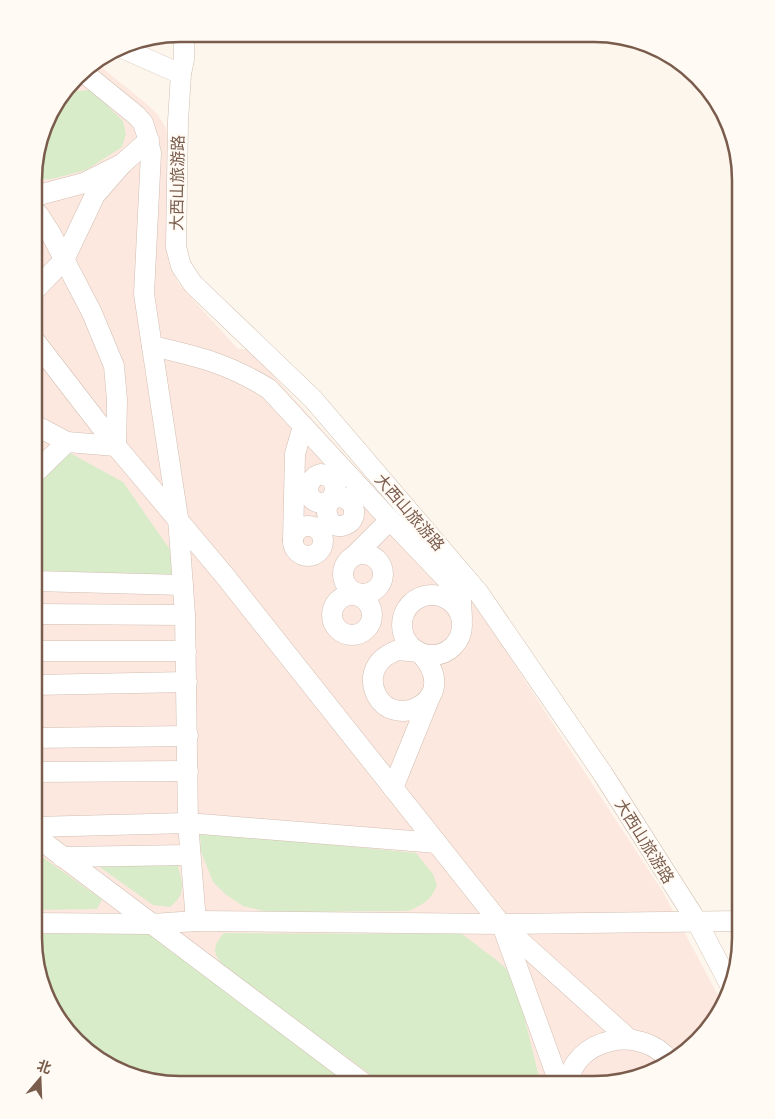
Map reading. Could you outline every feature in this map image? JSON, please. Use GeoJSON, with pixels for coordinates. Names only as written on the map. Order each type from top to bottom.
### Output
{"type":"FeatureCollection","features":[{"type":"Feature","properties":{"kind":"street","name":"大西山旅游路"},"geometry":{"type":"LineString","coordinates":[[184,42],[178,121],[176,248],[181,266],[193,284],[313,399],[478,592],[603,774],[696,920],[726,978]]}},
{"type":"Feature","properties":{"kind":"street"},"geometry":{"type":"LineString","coordinates":[[131,52],[181,74]]}},
{"type":"Feature","properties":{"kind":"street"},"geometry":{"type":"LineString","coordinates":[[90,77],[137,116],[143,123],[149,140],[151,169],[144,294],[178,518],[185,615],[188,823],[196,921]]}},
{"type":"Feature","properties":{"kind":"street"},"geometry":{"type":"LineString","coordinates":[[42,283],[64,260],[95,195],[122,164],[149,140]]}},
{"type":"Feature","properties":{"kind":"street"},"geometry":{"type":"LineString","coordinates":[[42,194],[84,183],[122,164]]}},
{"type":"Feature","properties":{"kind":"street"},"geometry":{"type":"LineString","coordinates":[[42,220],[92,313],[114,366],[118,400],[116,446]]}},
{"type":"Feature","properties":{"kind":"street"},"geometry":{"type":"LineString","coordinates":[[152,346],[198,356],[248,376],[269,389],[457,590],[462,619],[461,636],[451,649],[435,655],[398,650],[380,660],[375,669],[374,689],[386,706],[401,710],[416,709],[431,695]]}},
{"type":"Feature","properties":{"kind":"street"},"geometry":{"type":"LineString","coordinates":[[42,350],[116,446],[178,518],[501,924],[629,1039]]}},
{"type":"Feature","properties":{"kind":"street"},"geometry":{"type":"LineString","coordinates":[[294,541],[295,454],[303,426]]}},
{"type":"Feature","properties":{"kind":"street"},"geometry":{"type":"LineString","coordinates":[[42,429],[67,442],[116,446]]}},
{"type":"Feature","properties":{"kind":"street"},"geometry":{"type":"LineString","coordinates":[[42,465],[67,442]]}},
{"type":"Feature","properties":{"kind":"street"},"geometry":{"type":"LineString","coordinates":[[330,501],[320,503],[312,498],[309,495],[308,485],[312,477],[334,460]]}},
{"type":"Feature","properties":{"kind":"street"},"geometry":{"type":"LineString","coordinates":[[354,556],[367,554],[374,556],[382,565],[384,570],[382,582],[375,591],[364,595],[352,591],[344,580],[344,566],[354,556],[390,520]]}},
{"type":"Feature","properties":{"kind":"street"},"geometry":{"type":"LineString","coordinates":[[42,581],[183,585]]}},
{"type":"Feature","properties":{"kind":"street"},"geometry":{"type":"LineString","coordinates":[[393,788],[434,686],[434,676],[431,667],[405,639],[402,630],[402,620],[411,603],[429,595],[447,599],[454,604],[462,619]]}},
{"type":"Feature","properties":{"kind":"street"},"geometry":{"type":"LineString","coordinates":[[42,614],[185,615]]}},
{"type":"Feature","properties":{"kind":"street"},"geometry":{"type":"LineString","coordinates":[[42,651],[186,651]]}},
{"type":"Feature","properties":{"kind":"street"},"geometry":{"type":"LineString","coordinates":[[42,685],[187,682]]}},
{"type":"Feature","properties":{"kind":"street"},"geometry":{"type":"LineString","coordinates":[[42,738],[188,736]]}},
{"type":"Feature","properties":{"kind":"street"},"geometry":{"type":"LineString","coordinates":[[42,772],[188,771]]}},
{"type":"Feature","properties":{"kind":"street"},"geometry":{"type":"LineString","coordinates":[[42,827],[188,823],[437,843]]}},
{"type":"Feature","properties":{"kind":"street"},"geometry":{"type":"LineString","coordinates":[[42,841],[354,1076]]}},
{"type":"Feature","properties":{"kind":"street"},"geometry":{"type":"LineString","coordinates":[[62,856],[190,855]]}},
{"type":"Feature","properties":{"kind":"street"},"geometry":{"type":"LineString","coordinates":[[42,923],[152,924],[196,921],[501,924],[732,921]]}},
{"type":"Feature","properties":{"kind":"street"},"geometry":{"type":"LineString","coordinates":[[501,924],[557,1076]]}},
{"type":"Feature","properties":{"kind":"street"},"geometry":{"type":"LineString","coordinates":[[570,1076],[577,1062],[591,1049],[610,1040],[629,1039],[649,1044],[666,1056]]}},
{"type":"Feature","properties":{"kind":"shaded area"},"geometry":{"type":"Polygon","coordinates":[[[101,67],[148,105],[158,115],[166,128],[168,144],[167,254],[170,267],[179,284],[238,349],[249,349],[463,586],[663,892],[719,997],[698,1029],[671,1053],[656,1062],[621,1074],[604,1076],[162,1075],[136,1069],[104,1053],[77,1029],[66,1015],[57,1000],[47,974],[42,939],[42,180],[47,145],[61,111],[77,90],[96,71],[101,67]]]}},
{"type":"Feature","properties":{"kind":"green space"},"geometry":{"type":"Polygon","coordinates":[[[91,90],[123,121],[126,134],[122,147],[86,170],[52,179],[42,180],[47,145],[53,128],[61,111],[76,91],[91,90]]]}},
{"type":"Feature","properties":{"kind":"green space"},"geometry":{"type":"Polygon","coordinates":[[[70,453],[123,482],[171,551],[172,575],[42,573],[42,479],[70,453]]]}},
{"type":"Feature","properties":{"kind":"green space"},"geometry":{"type":"Polygon","coordinates":[[[200,832],[416,853],[433,874],[437,885],[432,895],[426,901],[408,911],[267,912],[243,906],[225,894],[213,882],[201,852],[200,832]]]}},
{"type":"Feature","properties":{"kind":"green space"},"geometry":{"type":"Polygon","coordinates":[[[42,857],[102,900],[97,909],[42,910],[42,857]]]}},
{"type":"Feature","properties":{"kind":"green space"},"geometry":{"type":"Polygon","coordinates":[[[94,863],[177,863],[182,882],[181,892],[176,902],[170,907],[153,905],[94,863]]]}},
{"type":"Feature","properties":{"kind":"green space"},"geometry":{"type":"Polygon","coordinates":[[[224,933],[462,934],[514,975],[539,1076],[373,1076],[225,968],[215,951],[224,933]]]}},
{"type":"Feature","properties":{"kind":"green space"},"geometry":{"type":"Polygon","coordinates":[[[42,934],[153,934],[340,1076],[162,1075],[136,1069],[104,1053],[77,1029],[57,1000],[47,974],[42,934]]]}}]}
